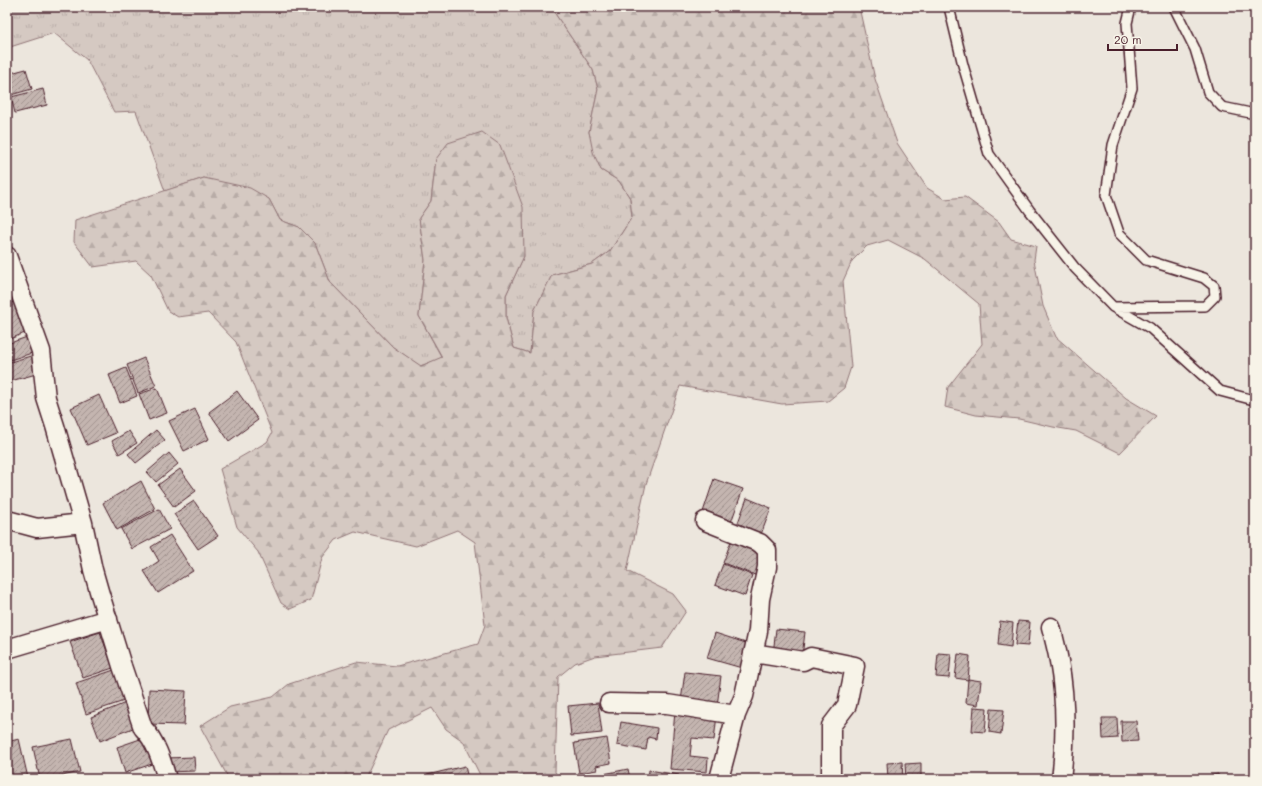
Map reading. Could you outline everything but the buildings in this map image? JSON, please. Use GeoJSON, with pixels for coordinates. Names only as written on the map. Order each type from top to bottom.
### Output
{"type":"FeatureCollection","features":[{"type":"Feature","properties":{"kind":"street"},"geometry":{"type":"LineString","coordinates":[[7,256],[41,351],[46,398],[83,523],[93,570],[122,666],[143,728],[149,733],[161,758],[167,779]]}},
{"type":"Feature","properties":{"kind":"street"},"geometry":{"type":"LineString","coordinates":[[7,520],[37,528],[83,523]]}},
{"type":"Feature","properties":{"kind":"street"},"geometry":{"type":"LineString","coordinates":[[705,522],[760,543],[767,550],[767,567],[760,599],[758,631],[744,696],[736,715],[719,779]]}},
{"type":"Feature","properties":{"kind":"street"},"geometry":{"type":"LineString","coordinates":[[7,649],[108,619]]}},
{"type":"Feature","properties":{"kind":"street"},"geometry":{"type":"LineString","coordinates":[[1051,627],[1059,660],[1065,731],[1061,779]]}},
{"type":"Feature","properties":{"kind":"street"},"geometry":{"type":"LineString","coordinates":[[753,653],[803,661],[811,657],[855,666],[847,706],[831,726],[830,779]]}},
{"type":"Feature","properties":{"kind":"street"},"geometry":{"type":"LineString","coordinates":[[609,703],[667,704],[736,715]]}},
{"type":"Feature","properties":{"kind":"lane"},"geometry":{"type":"LineString","coordinates":[[949,7],[963,65],[989,154],[1030,211],[1075,268],[1113,307],[1150,328],[1220,391],[1255,398]]}},
{"type":"Feature","properties":{"kind":"lane"},"geometry":{"type":"LineString","coordinates":[[1113,307],[1205,306],[1214,296],[1214,286],[1204,278],[1146,260],[1119,233],[1106,195],[1113,145],[1132,88],[1127,23],[1131,7]]}},
{"type":"Feature","properties":{"kind":"lane"},"geometry":{"type":"LineString","coordinates":[[1174,7],[1195,50],[1208,92],[1222,107],[1255,114]]}},
{"type":"Feature","properties":{"kind":"green space"},"geometry":{"type":"Polygon","coordinates":[[[7,7],[554,7],[556,15],[593,70],[598,89],[589,132],[601,170],[619,181],[630,198],[632,217],[610,251],[592,264],[552,275],[534,311],[530,353],[514,348],[506,318],[506,295],[524,256],[436,159],[431,201],[419,218],[425,260],[419,316],[442,358],[420,366],[393,347],[330,282],[315,243],[299,227],[280,220],[269,199],[204,178],[165,191],[136,111],[114,112],[87,60],[54,33],[7,48],[7,7]]]}},
{"type":"Feature","properties":{"kind":"green space"},"geometry":{"type":"Polygon","coordinates":[[[554,7],[859,7],[875,79],[897,143],[927,188],[945,199],[965,197],[999,222],[1011,239],[1036,246],[1034,260],[1043,306],[1056,337],[1126,398],[1156,416],[1120,453],[1076,431],[1019,419],[976,415],[945,407],[948,387],[982,344],[979,304],[925,259],[888,240],[867,246],[852,261],[843,281],[851,367],[844,388],[828,401],[782,404],[680,386],[646,484],[627,571],[673,594],[686,611],[662,648],[595,656],[575,663],[558,677],[555,772],[560,779],[482,779],[463,741],[446,729],[432,708],[388,730],[365,779],[229,779],[200,726],[230,707],[273,697],[289,684],[356,662],[397,666],[478,644],[485,625],[475,542],[457,530],[416,546],[355,532],[336,540],[322,558],[311,600],[290,609],[281,603],[258,552],[237,527],[220,469],[267,442],[272,433],[236,342],[208,313],[178,317],[168,311],[151,275],[136,261],[93,267],[74,242],[75,220],[204,178],[250,188],[269,199],[280,220],[299,227],[315,243],[330,282],[393,347],[421,366],[442,357],[419,316],[425,260],[419,218],[431,201],[436,159],[448,143],[482,132],[500,145],[523,207],[524,256],[506,295],[506,318],[514,348],[530,353],[534,311],[552,275],[592,264],[610,251],[632,217],[630,198],[619,181],[601,170],[593,152],[589,132],[598,89],[593,70],[556,15],[554,7]]]}}]}
